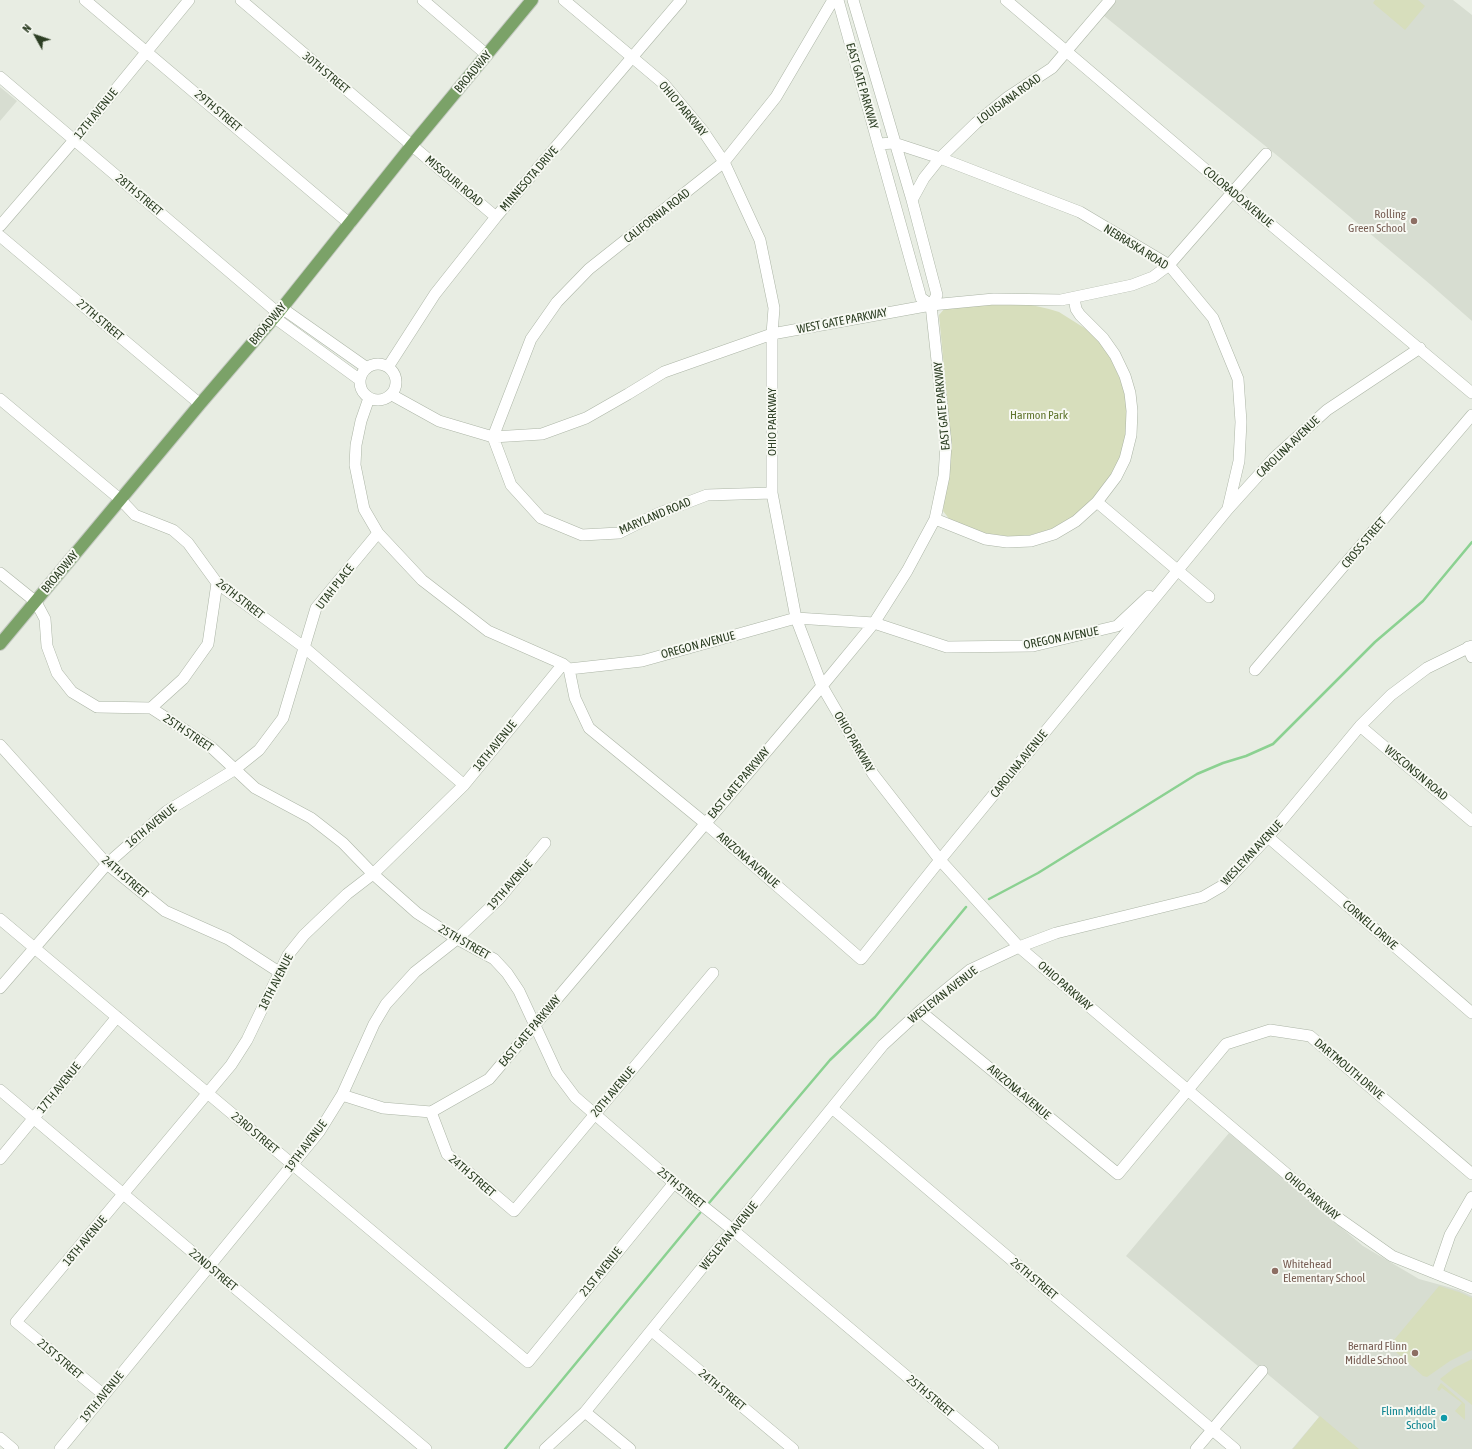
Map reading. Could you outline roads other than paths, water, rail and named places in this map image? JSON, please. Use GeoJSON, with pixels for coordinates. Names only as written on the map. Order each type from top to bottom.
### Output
{"type":"FeatureCollection","features":[{"type":"Feature","properties":{"kind":"main road","name":"BROADWAY"},"geometry":{"type":"LineString","coordinates":[[0,644],[200,404],[278,313],[412,145],[532,0]]}},
{"type":"Feature","properties":{"kind":"street","name":"29TH STREET"},"geometry":{"type":"LineString","coordinates":[[85,0],[350,224]]}},
{"type":"Feature","properties":{"kind":"street","name":"12TH AVENUE"},"geometry":{"type":"LineString","coordinates":[[0,226],[75,139],[189,0]]}},
{"type":"Feature","properties":{"kind":"street","name":"30TH STREET"},"geometry":{"type":"LineString","coordinates":[[241,0],[412,145]]}},
{"type":"Feature","properties":{"kind":"street"},"geometry":{"type":"LineString","coordinates":[[423,0],[487,55]]}},
{"type":"Feature","properties":{"kind":"street","name":"OHIO PARKWAY"},"geometry":{"type":"LineString","coordinates":[[564,0],[634,57],[664,84],[703,131],[724,162],[760,240],[774,308],[772,334],[772,493],[796,618],[822,686],[873,774],[940,860],[1019,947],[1341,1220],[1392,1256],[1472,1288]]}},
{"type":"Feature","properties":{"kind":"street","name":"MINNESOTA DRIVE"},"geometry":{"type":"LineString","coordinates":[[388,367],[435,294],[496,217],[634,57],[681,0]]}},
{"type":"Feature","properties":{"kind":"street","name":"CALIFORNIA ROAD"},"geometry":{"type":"LineString","coordinates":[[493,437],[531,339],[557,302],[589,269],[724,162],[776,97],[833,0]]}},
{"type":"Feature","properties":{"kind":"street","name":"EAST GATE PARKWAY"},"geometry":{"type":"LineString","coordinates":[[838,0],[921,298],[931,305]]}},
{"type":"Feature","properties":{"kind":"street","name":"EAST GATE PARKWAY"},"geometry":{"type":"LineString","coordinates":[[431,1112],[489,1079],[536,1024],[822,686],[874,622],[907,571],[935,519],[944,476],[946,444],[931,305],[937,295],[912,200],[853,0]]}},
{"type":"Feature","properties":{"kind":"street","name":"COLORADO AVENUE"},"geometry":{"type":"LineString","coordinates":[[1006,0],[1472,393]]}},
{"type":"Feature","properties":{"kind":"street","name":"LOUISIANA ROAD"},"geometry":{"type":"LineString","coordinates":[[912,200],[924,178],[940,158],[976,123],[1008,97],[1052,68],[1110,0]]}},
{"type":"Feature","properties":{"kind":"street","name":"28TH STREET"},"geometry":{"type":"LineString","coordinates":[[0,77],[75,139],[278,313]]}},
{"type":"Feature","properties":{"kind":"street","name":"NEBRASKA ROAD"},"geometry":{"type":"LineString","coordinates":[[878,144],[894,143],[940,158],[1080,212],[1169,266],[1213,318],[1238,379],[1241,422],[1239,461],[1228,509]]}},
{"type":"Feature","properties":{"kind":"street","name":"MISSOURI ROAD"},"geometry":{"type":"LineString","coordinates":[[412,145],[496,217]]}},
{"type":"Feature","properties":{"kind":"street","name":"WEST GATE PARKWAY"},"geometry":{"type":"LineString","coordinates":[[392,395],[439,421],[493,437],[542,434],[586,418],[664,372],[772,334],[931,305],[994,299],[1050,300],[1074,298],[1132,285],[1153,277],[1169,266],[1266,154]]}},
{"type":"Feature","properties":{"kind":"street","name":"27TH STREET"},"geometry":{"type":"LineString","coordinates":[[0,236],[200,404]]}},
{"type":"Feature","properties":{"kind":"street"},"geometry":{"type":"LineString","coordinates":[[935,519],[985,539],[1007,542],[1032,542],[1043,539],[1064,528],[1087,512],[1116,477],[1125,459],[1133,423],[1132,401],[1125,376],[1115,355],[1102,338],[1080,315],[1076,309],[1074,298]]}},
{"type":"Feature","properties":{"kind":"street"},"geometry":{"type":"LineString","coordinates":[[360,380],[278,321],[278,313],[286,311],[367,368]]}},
{"type":"Feature","properties":{"kind":"street","name":"CAROLINA AVENUE"},"geometry":{"type":"LineString","coordinates":[[861,958],[1228,509],[1274,458],[1327,410],[1420,348]]}},
{"type":"Feature","properties":{"kind":"street"},"geometry":{"type":"LineString","coordinates":[[376,364],[388,367],[395,375],[397,380],[397,386],[392,395],[381,400],[369,398],[362,390],[360,380],[367,368],[376,364]]}},
{"type":"Feature","properties":{"kind":"street"},"geometry":{"type":"LineString","coordinates":[[369,398],[361,421],[356,445],[355,464],[364,509],[378,533],[422,580],[488,631],[566,666]]}},
{"type":"Feature","properties":{"kind":"street","name":"26TH STREET"},"geometry":{"type":"LineString","coordinates":[[0,399],[121,500],[135,515],[173,530],[188,543],[217,583],[306,648],[464,785]]}},
{"type":"Feature","properties":{"kind":"street","name":"CROSS STREET"},"geometry":{"type":"LineString","coordinates":[[1255,670],[1472,415]]}},
{"type":"Feature","properties":{"kind":"street","name":"MARYLAND ROAD"},"geometry":{"type":"LineString","coordinates":[[493,437],[511,485],[541,518],[582,535],[619,533],[657,514],[707,495],[772,493]]}},
{"type":"Feature","properties":{"kind":"street"},"geometry":{"type":"LineString","coordinates":[[1096,502],[1209,597]]}},
{"type":"Feature","properties":{"kind":"street","name":"UTAH PLACE"},"geometry":{"type":"LineString","coordinates":[[306,648],[316,608],[378,533]]}},
{"type":"Feature","properties":{"kind":"street","name":"OREGON AVENUE"},"geometry":{"type":"LineString","coordinates":[[566,666],[642,661],[796,618],[874,622],[947,647],[1032,646],[1116,626],[1177,571]]}},
{"type":"Feature","properties":{"kind":"street","name":"25TH STREET"},"geometry":{"type":"LineString","coordinates":[[0,573],[36,602],[45,619],[46,646],[56,673],[72,692],[97,707],[151,708],[212,747],[234,770],[255,788],[311,818],[343,843],[373,874],[417,913],[457,939],[494,959],[507,973],[519,991],[536,1024],[557,1073],[575,1097],[594,1115],[993,1449]]}},
{"type":"Feature","properties":{"kind":"street"},"geometry":{"type":"LineString","coordinates":[[151,708],[183,679],[208,644],[217,583]]}},
{"type":"Feature","properties":{"kind":"street","name":"16TH AVENUE"},"geometry":{"type":"LineString","coordinates":[[0,988],[107,864],[168,811],[234,770],[259,750],[283,718],[306,648]]}},
{"type":"Feature","properties":{"kind":"street","name":"WESLEYAN AVENUE"},"geometry":{"type":"LineString","coordinates":[[545,1449],[585,1412],[883,1045],[920,1011],[970,970],[1019,947],[1056,933],[1203,897],[1222,886],[1268,837],[1360,726],[1390,695],[1427,668],[1471,650]]}},
{"type":"Feature","properties":{"kind":"street","name":"18TH AVENUE"},"geometry":{"type":"LineString","coordinates":[[16,1322],[124,1195],[231,1065],[247,1040],[288,955],[304,935],[347,894],[373,874],[464,785],[566,666]]}},
{"type":"Feature","properties":{"kind":"street","name":"ARIZONA AVENUE"},"geometry":{"type":"LineString","coordinates":[[566,666],[575,698],[589,728],[705,823],[861,958]]}},
{"type":"Feature","properties":{"kind":"street","name":"WISCONSIN ROAD"},"geometry":{"type":"LineString","coordinates":[[1360,726],[1472,821]]}},
{"type":"Feature","properties":{"kind":"street","name":"24TH STREET"},"geometry":{"type":"LineString","coordinates":[[0,745],[28,774],[107,864],[165,911],[228,939],[279,972]]}},
{"type":"Feature","properties":{"kind":"street","name":"CORNELL DRIVE"},"geometry":{"type":"LineString","coordinates":[[1268,837],[1472,1014]]}},
{"type":"Feature","properties":{"kind":"street","name":"19TH AVENUE"},"geometry":{"type":"LineString","coordinates":[[60,1449],[319,1132],[342,1095],[374,1024],[386,1004],[415,972],[457,939],[500,899],[545,843]]}},
{"type":"Feature","properties":{"kind":"street","name":"23RD STREET"},"geometry":{"type":"LineString","coordinates":[[0,919],[528,1362]]}},
{"type":"Feature","properties":{"kind":"street","name":"20TH AVENUE"},"geometry":{"type":"LineString","coordinates":[[514,1211],[713,973]]}},
{"type":"Feature","properties":{"kind":"street","name":"ARIZONA AVENUE"},"geometry":{"type":"LineString","coordinates":[[920,1011],[1118,1174]]}},
{"type":"Feature","properties":{"kind":"street","name":"17TH AVENUE"},"geometry":{"type":"LineString","coordinates":[[0,1159],[117,1017]]}},
{"type":"Feature","properties":{"kind":"street","name":"DARTMOUTH DRIVE"},"geometry":{"type":"LineString","coordinates":[[1118,1174],[1186,1090],[1226,1044],[1270,1030],[1310,1036],[1472,1174]]}},
{"type":"Feature","properties":{"kind":"street","name":"22ND STREET"},"geometry":{"type":"LineString","coordinates":[[0,1090],[426,1449]]}},
{"type":"Feature","properties":{"kind":"street"},"geometry":{"type":"LineString","coordinates":[[342,1095],[383,1108],[431,1112]]}},
{"type":"Feature","properties":{"kind":"street","name":"26TH STREET"},"geometry":{"type":"LineString","coordinates":[[832,1108],[1235,1449]]}},
{"type":"Feature","properties":{"kind":"street","name":"24TH STREET"},"geometry":{"type":"LineString","coordinates":[[431,1112],[446,1154],[514,1211]]}},
{"type":"Feature","properties":{"kind":"street","name":"21ST AVENUE"},"geometry":{"type":"LineString","coordinates":[[528,1362],[674,1182]]}},
{"type":"Feature","properties":{"kind":"street"},"geometry":{"type":"LineString","coordinates":[[1437,1273],[1450,1235],[1472,1197]]}},
{"type":"Feature","properties":{"kind":"street","name":"21ST STREET"},"geometry":{"type":"LineString","coordinates":[[16,1322],[104,1395]]}},
{"type":"Feature","properties":{"kind":"street","name":"24TH STREET"},"geometry":{"type":"LineString","coordinates":[[652,1331],[793,1449]]}},
{"type":"Feature","properties":{"kind":"street"},"geometry":{"type":"LineString","coordinates":[[1196,1449],[1262,1372]]}},
{"type":"Feature","properties":{"kind":"street"},"geometry":{"type":"LineString","coordinates":[[585,1412],[630,1449]]}},
{"type":"Feature","properties":{"kind":"street"},"geometry":{"type":"LineString","coordinates":[[0,1438],[13,1449]]}},
{"type":"Feature","properties":{"kind":"waterway"},"geometry":{"type":"LineString","coordinates":[[989,899],[1038,873],[1197,774],[1223,763],[1246,756],[1273,744],[1375,642],[1423,601],[1472,542]]}},
{"type":"Feature","properties":{"kind":"waterway"},"geometry":{"type":"LineString","coordinates":[[709,1203],[830,1060],[875,1017],[966,907]]}},
{"type":"Feature","properties":{"kind":"waterway"},"geometry":{"type":"LineString","coordinates":[[505,1449],[700,1213]]}},
{"type":"Feature","properties":{"kind":"place","name":"Rolling Green School"},"geometry":{"type":"Point","coordinates":[1414,221]}},
{"type":"Feature","properties":{"kind":"place","name":"Whitehead Elementary School"},"geometry":{"type":"Point","coordinates":[1275,1271]}},
{"type":"Feature","properties":{"kind":"place","name":"Bernard Flinn Middle School"},"geometry":{"type":"Point","coordinates":[1415,1353]}},
{"type":"Feature","properties":{"kind":"place","name":"Flinn Middle School"},"geometry":{"type":"Point","coordinates":[1444,1418]}},
{"type":"Feature","properties":{"kind":"park label","name":"Harmon Park"},"geometry":{"type":"Point","coordinates":[1039,415]}}]}
